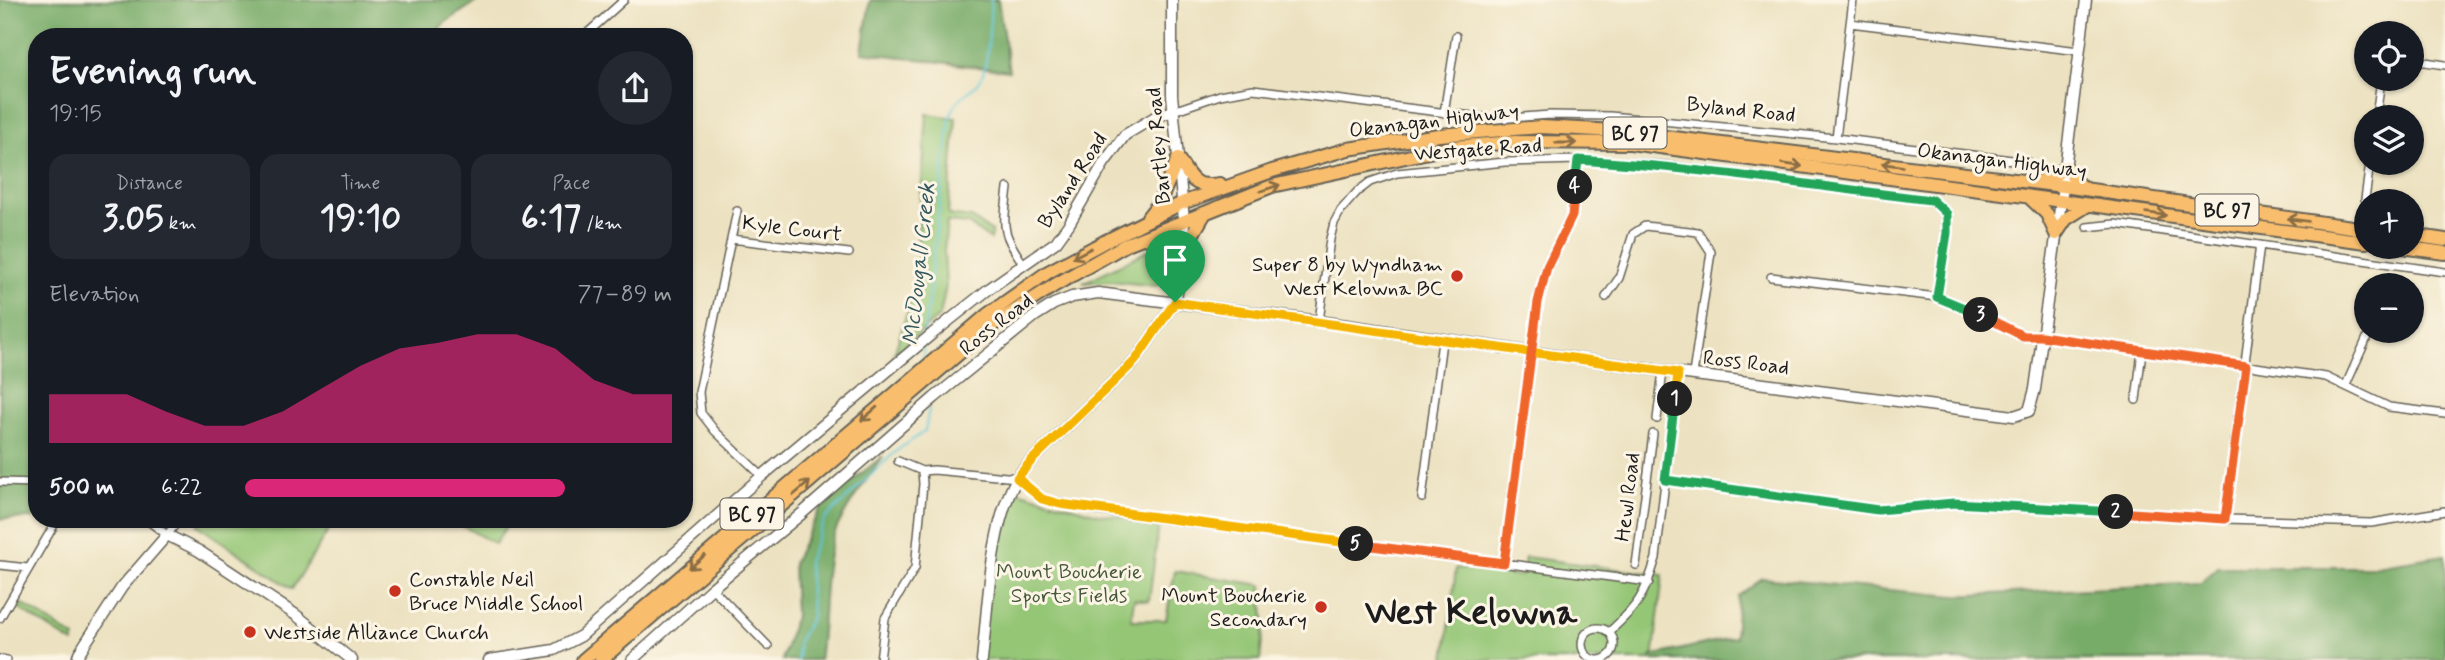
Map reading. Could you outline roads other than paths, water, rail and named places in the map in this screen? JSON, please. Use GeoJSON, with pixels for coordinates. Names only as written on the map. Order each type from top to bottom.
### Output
{"type":"FeatureCollection","features":[{"type":"Feature","properties":{"kind":"highway","name":"Okanagan Highway"},"geometry":{"type":"LineString","coordinates":[[601,660],[926,374],[987,315],[1048,272],[1182,203],[1348,149],[1439,135],[1541,127],[1631,132],[2063,186],[2354,227]]}},
{"type":"Feature","properties":{"kind":"highway","name":"Okanagan Highway"},"geometry":{"type":"LineString","coordinates":[[583,660],[926,374],[991,326],[1055,285],[1143,237],[1272,186],[1452,147],[1515,142],[1630,143],[2354,240]]}},
{"type":"Feature","properties":{"kind":"highway"},"geometry":{"type":"LineString","coordinates":[[1178,159],[1197,184],[1205,186],[1241,182]]}},
{"type":"Feature","properties":{"kind":"highway"},"geometry":{"type":"LineString","coordinates":[[1143,222],[1160,203],[1178,159]]}},
{"type":"Feature","properties":{"kind":"highway"},"geometry":{"type":"LineString","coordinates":[[2033,183],[2053,176],[2066,167],[2077,183],[2088,190]]}},
{"type":"Feature","properties":{"kind":"highway"},"geometry":{"type":"LineString","coordinates":[[2028,197],[2047,214],[2056,234]]}},
{"type":"Feature","properties":{"kind":"highway"},"geometry":{"type":"LineString","coordinates":[[2056,234],[2066,219],[2088,205]]}},
{"type":"Feature","properties":{"kind":"highway"},"geometry":{"type":"LineString","coordinates":[[1184,249],[1206,212]]}},
{"type":"Feature","properties":{"kind":"highway"},"geometry":{"type":"LineString","coordinates":[[1143,237],[1161,240],[1170,246],[1183,263]]}},
{"type":"Feature","properties":{"kind":"highway"},"geometry":{"type":"LineString","coordinates":[[2424,237],[2445,240]]}},
{"type":"Feature","properties":{"kind":"highway"},"geometry":{"type":"LineString","coordinates":[[2424,250],[2445,253]]}},
{"type":"Feature","properties":{"kind":"street"},"geometry":{"type":"LineString","coordinates":[[593,28],[624,0]]}},
{"type":"Feature","properties":{"kind":"street","name":"Bartley Road"},"geometry":{"type":"LineString","coordinates":[[1017,478],[1032,460],[1135,361],[1175,302],[1183,263],[1184,220],[1173,111],[1172,0]]}},
{"type":"Feature","properties":{"kind":"street"},"geometry":{"type":"LineString","coordinates":[[1836,138],[1853,0]]}},
{"type":"Feature","properties":{"kind":"street","name":"Ross Road"},"geometry":{"type":"LineString","coordinates":[[632,660],[934,398],[1035,316],[1072,296],[1098,293],[1175,302],[1442,341],[2014,416],[2029,411],[2035,388],[2066,167],[2086,0]]}},
{"type":"Feature","properties":{"kind":"street"},"geometry":{"type":"LineString","coordinates":[[1850,23],[2079,51]]}},
{"type":"Feature","properties":{"kind":"street"},"geometry":{"type":"LineString","coordinates":[[1444,113],[1456,36]]}},
{"type":"Feature","properties":{"kind":"street"},"geometry":{"type":"LineString","coordinates":[[2424,62],[2445,65]]}},
{"type":"Feature","properties":{"kind":"street","name":"Byland Road"},"geometry":{"type":"LineString","coordinates":[[489,660],[554,650],[580,636],[762,476],[922,342],[990,288],[1043,252],[1062,234],[1104,163],[1125,135],[1155,117],[1220,95],[1253,89],[1496,119],[1550,115],[1610,116],[1836,138],[2028,162]]}},
{"type":"Feature","properties":{"kind":"street"},"geometry":{"type":"LineString","coordinates":[[1504,563],[1538,302],[1547,267],[1572,216],[1578,160]]}},
{"type":"Feature","properties":{"kind":"street","name":"Westgate Road"},"geometry":{"type":"LineString","coordinates":[[1319,321],[1334,223],[1349,200],[1370,182],[1397,173],[1454,165],[1505,162],[1578,160],[1663,165],[1784,183],[1932,200],[1947,214],[1947,233],[1937,297]]}},
{"type":"Feature","properties":{"kind":"street"},"geometry":{"type":"LineString","coordinates":[[1007,188],[1003,224],[1007,241],[1024,265]]}},
{"type":"Feature","properties":{"kind":"street"},"geometry":{"type":"LineString","coordinates":[[737,211],[699,392],[701,413],[715,431],[762,476]]}},
{"type":"Feature","properties":{"kind":"street"},"geometry":{"type":"LineString","coordinates":[[2087,227],[2115,224],[2445,272]]}},
{"type":"Feature","properties":{"kind":"street"},"geometry":{"type":"LineString","coordinates":[[1606,297],[1619,278],[1633,234],[1645,226],[1698,232],[1711,252],[1693,374]]}},
{"type":"Feature","properties":{"kind":"street","name":"Kyle Court"},"geometry":{"type":"LineString","coordinates":[[731,239],[849,253]]}},
{"type":"Feature","properties":{"kind":"street"},"geometry":{"type":"LineString","coordinates":[[2225,519],[2260,245]]}},
{"type":"Feature","properties":{"kind":"street"},"geometry":{"type":"LineString","coordinates":[[1771,277],[1937,297],[2023,336],[2041,336],[2326,377],[2389,407],[2445,414]]}},
{"type":"Feature","properties":{"kind":"street"},"geometry":{"type":"LineString","coordinates":[[1422,498],[1442,341]]}},
{"type":"Feature","properties":{"kind":"street"},"geometry":{"type":"LineString","coordinates":[[2346,385],[2365,343]]}},
{"type":"Feature","properties":{"kind":"street"},"geometry":{"type":"LineString","coordinates":[[2136,400],[2142,351]]}},
{"type":"Feature","properties":{"kind":"street"},"geometry":{"type":"LineString","coordinates":[[1657,419],[1663,371]]}},
{"type":"Feature","properties":{"kind":"street","name":"Hewl Road"},"geometry":{"type":"LineString","coordinates":[[1609,632],[1634,610],[1649,582],[1656,558],[1678,373]]}},
{"type":"Feature","properties":{"kind":"street","name":"Hewl Road"},"geometry":{"type":"LineString","coordinates":[[1636,565],[1653,434]]}},
{"type":"Feature","properties":{"kind":"street"},"geometry":{"type":"LineString","coordinates":[[898,461],[922,471],[1017,478],[1042,499],[1060,504],[1649,582]]}},
{"type":"Feature","properties":{"kind":"street"},"geometry":{"type":"LineString","coordinates":[[880,660],[885,618],[915,568],[922,471]]}},
{"type":"Feature","properties":{"kind":"street"},"geometry":{"type":"LineString","coordinates":[[982,660],[994,556],[1003,514],[1017,478]]}},
{"type":"Feature","properties":{"kind":"street"},"geometry":{"type":"LineString","coordinates":[[0,482],[28,483]]}},
{"type":"Feature","properties":{"kind":"street"},"geometry":{"type":"LineString","coordinates":[[1646,486],[1665,483],[1878,510],[1954,503],[2225,519],[2371,523],[2445,512]]}},
{"type":"Feature","properties":{"kind":"street"},"geometry":{"type":"LineString","coordinates":[[0,618],[52,528]]}},
{"type":"Feature","properties":{"kind":"street"},"geometry":{"type":"LineString","coordinates":[[157,528],[199,551],[296,615],[352,660]]}},
{"type":"Feature","properties":{"kind":"street"},"geometry":{"type":"LineString","coordinates":[[77,660],[122,587],[173,528]]}},
{"type":"Feature","properties":{"kind":"street"},"geometry":{"type":"LineString","coordinates":[[0,565],[29,568]]}},
{"type":"Feature","properties":{"kind":"street"},"geometry":{"type":"LineString","coordinates":[[712,588],[768,646]]}},
{"type":"Feature","properties":{"kind":"street"},"geometry":{"type":"LineString","coordinates":[[1599,628],[1609,632],[1614,646],[1610,655],[1596,659],[1587,654],[1583,640],[1589,631],[1599,628]]}},
{"type":"Feature","properties":{"kind":"street"},"geometry":{"type":"LineString","coordinates":[[0,659],[7,660]]}},
{"type":"Feature","properties":{"kind":"waterway","name":"McDougall Creek"},"geometry":{"type":"LineString","coordinates":[[924,334],[950,118],[957,103],[982,76],[988,50],[991,0]]}},
{"type":"Feature","properties":{"kind":"waterway","name":"McDougall Creek"},"geometry":{"type":"LineString","coordinates":[[923,347],[924,362]]}},
{"type":"Feature","properties":{"kind":"waterway","name":"McDougall Creek"},"geometry":{"type":"LineString","coordinates":[[798,660],[798,642],[812,616],[808,562],[824,520],[895,452],[925,431],[929,409]]}},
{"type":"Feature","properties":{"kind":"place","name":"Super 8 by Wyndham West Kelowna BC"},"geometry":{"type":"Point","coordinates":[1457,276]}},
{"type":"Feature","properties":{"kind":"place","name":"Constable Neil Bruce Middle School"},"geometry":{"type":"Point","coordinates":[395,591]}},
{"type":"Feature","properties":{"kind":"place","name":"Mount Boucherie Secondary"},"geometry":{"type":"Point","coordinates":[1321,607]}},
{"type":"Feature","properties":{"kind":"place","name":"Westside Alliance Church"},"geometry":{"type":"Point","coordinates":[250,632]}},
{"type":"Feature","properties":{"kind":"district","name":"West Kelowna"},"geometry":{"type":"Point","coordinates":[1471,611]}},
{"type":"Feature","properties":{"kind":"park label","name":"Mount Boucherie Sports Fields"},"geometry":{"type":"Point","coordinates":[1069,583]}}]}
